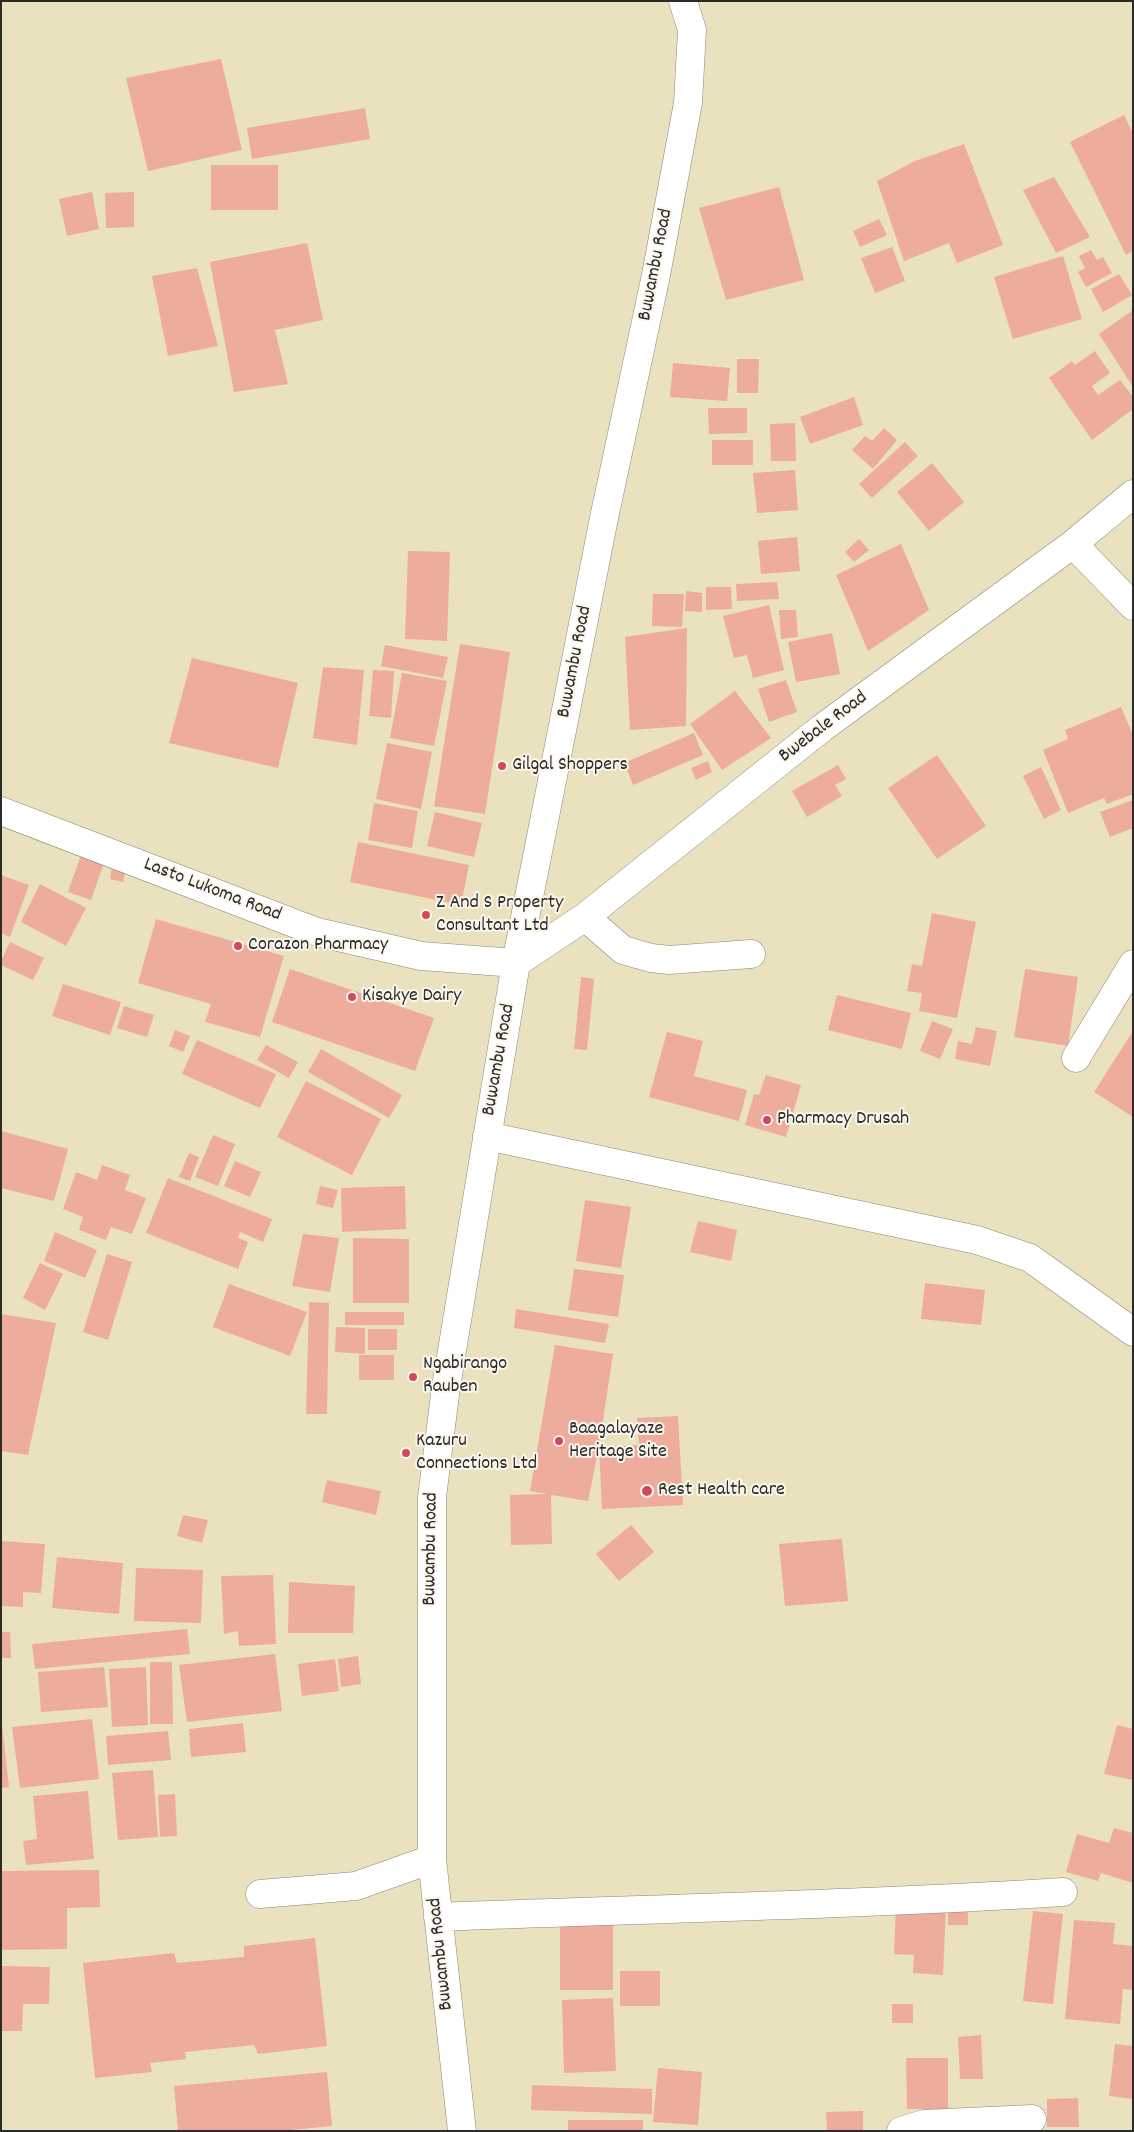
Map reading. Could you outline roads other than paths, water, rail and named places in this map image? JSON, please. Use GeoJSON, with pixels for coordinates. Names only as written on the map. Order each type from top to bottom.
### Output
{"type":"FeatureCollection","features":[{"type":"Feature","properties":{"kind":"street","name":"Buwambu Road"},"geometry":{"type":"LineString","coordinates":[[462,2131],[432,1859],[432,1497],[446,1387],[516,963],[604,518],[656,275],[688,104],[692,30],[683,1]]}},
{"type":"Feature","properties":{"kind":"street","name":"Bwebale Road"},"geometry":{"type":"LineString","coordinates":[[516,963],[585,917],[822,728],[1073,544],[1133,494]]}},
{"type":"Feature","properties":{"kind":"street"},"geometry":{"type":"LineString","coordinates":[[1073,544],[1133,606]]}},
{"type":"Feature","properties":{"kind":"street","name":"Lasto Lukoma Road"},"geometry":{"type":"LineString","coordinates":[[1,811],[317,932],[421,956],[516,963]]}},
{"type":"Feature","properties":{"kind":"street"},"geometry":{"type":"LineString","coordinates":[[585,917],[623,950],[651,958],[669,960],[751,954]]}},
{"type":"Feature","properties":{"kind":"street"},"geometry":{"type":"LineString","coordinates":[[1076,1058],[1133,964]]}},
{"type":"Feature","properties":{"kind":"street"},"geometry":{"type":"LineString","coordinates":[[487,1136],[977,1240],[1030,1258],[1133,1332]]}},
{"type":"Feature","properties":{"kind":"street"},"geometry":{"type":"LineString","coordinates":[[260,1894],[356,1886],[432,1859]]}},
{"type":"Feature","properties":{"kind":"street"},"geometry":{"type":"LineString","coordinates":[[438,1917],[889,1902],[1062,1892]]}},
{"type":"Feature","properties":{"kind":"street"},"geometry":{"type":"LineString","coordinates":[[902,2131],[924,2124],[1032,2119]]}},
{"type":"Feature","properties":{"kind":"place","name":"Gilgal Shoppers"},"geometry":{"type":"Point","coordinates":[502,766]}},
{"type":"Feature","properties":{"kind":"place","name":"Z And S Property Consultant Ltd"},"geometry":{"type":"Point","coordinates":[426,915]}},
{"type":"Feature","properties":{"kind":"place","name":"Corazon Pharmacy"},"geometry":{"type":"Point","coordinates":[238,946]}},
{"type":"Feature","properties":{"kind":"place","name":"Kisakye Dairy"},"geometry":{"type":"Point","coordinates":[352,997]}},
{"type":"Feature","properties":{"kind":"place","name":"Pharmacy Drusah"},"geometry":{"type":"Point","coordinates":[767,1120]}},
{"type":"Feature","properties":{"kind":"place","name":"Ngabirango Rauben"},"geometry":{"type":"Point","coordinates":[413,1377]}},
{"type":"Feature","properties":{"kind":"place","name":"Baagalayaze Heritage Site"},"geometry":{"type":"Point","coordinates":[559,1441]}},
{"type":"Feature","properties":{"kind":"place","name":"Kazuru Connections Ltd"},"geometry":{"type":"Point","coordinates":[406,1453]}},
{"type":"Feature","properties":{"kind":"place","name":"Rest Health care"},"geometry":{"type":"Point","coordinates":[647,1491]}}]}
